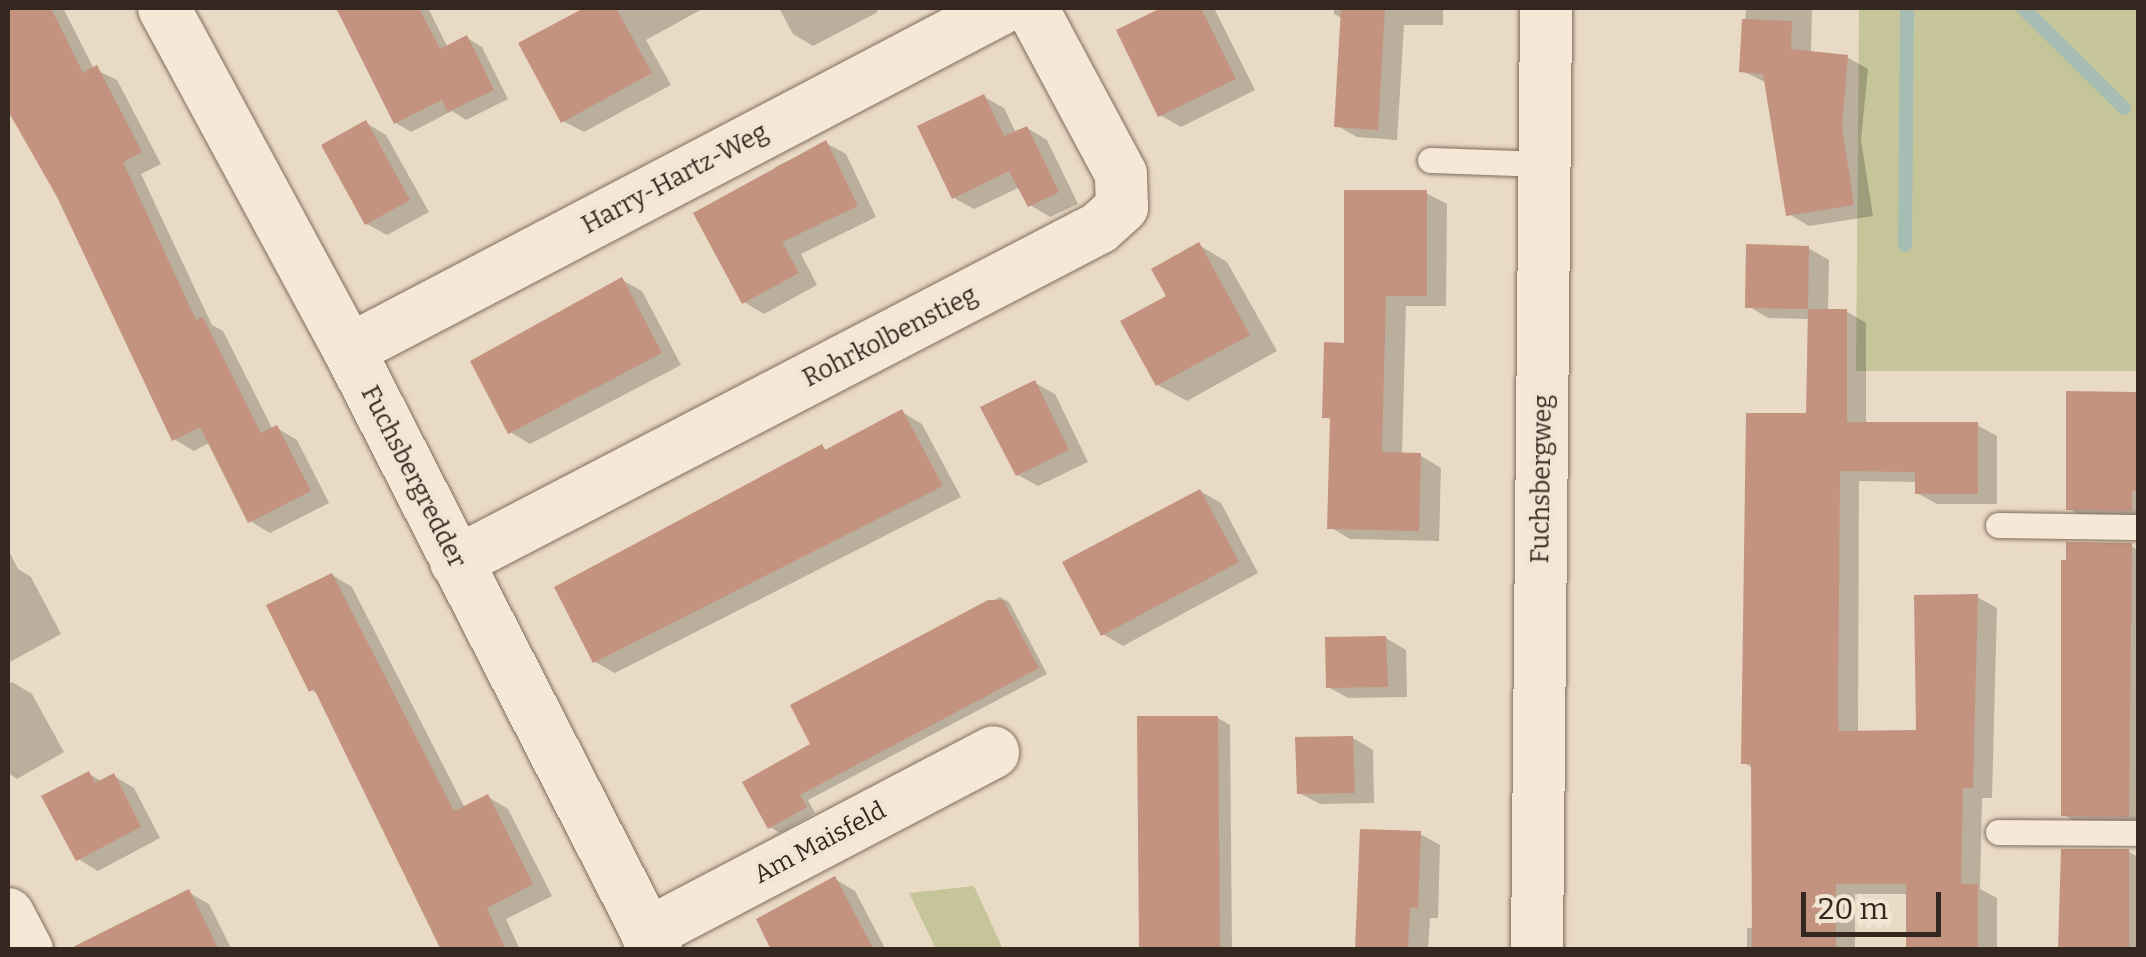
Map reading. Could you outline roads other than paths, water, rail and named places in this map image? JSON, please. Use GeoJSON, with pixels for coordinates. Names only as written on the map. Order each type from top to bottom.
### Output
{"type":"FeatureCollection","features":[{"type":"Feature","properties":{"kind":"street","name":"Fuchsbergredder"},"geometry":{"type":"LineString","coordinates":[[164,8],[349,350],[651,942]]}},
{"type":"Feature","properties":{"kind":"street","name":"Harry-Hartz-Weg"},"geometry":{"type":"LineString","coordinates":[[349,350],[1002,8]]}},
{"type":"Feature","properties":{"kind":"street","name":"Rohrkolbenstieg"},"geometry":{"type":"LineString","coordinates":[[456,562],[1099,228],[1122,208],[1121,174],[1032,8]]}},
{"type":"Feature","properties":{"kind":"street","name":"Fuchsbergweg"},"geometry":{"type":"LineString","coordinates":[[1537,950],[1546,8]]}},
{"type":"Feature","properties":{"kind":"street","name":"Am Maisfeld"},"geometry":{"type":"LineString","coordinates":[[651,942],[994,752]]}},
{"type":"Feature","properties":{"kind":"street"},"geometry":{"type":"LineString","coordinates":[[8,914],[27,950]]}},
{"type":"Feature","properties":{"kind":"lane"},"geometry":{"type":"LineString","coordinates":[[1430,160],[1545,164]]}},
{"type":"Feature","properties":{"kind":"lane"},"geometry":{"type":"LineString","coordinates":[[1998,525],[2138,527]]}},
{"type":"Feature","properties":{"kind":"lane"},"geometry":{"type":"LineString","coordinates":[[1998,832],[2138,832]]}},
{"type":"Feature","properties":{"kind":"waterway"},"geometry":{"type":"LineString","coordinates":[[1905,245],[1907,8]]}},
{"type":"Feature","properties":{"kind":"waterway"},"geometry":{"type":"LineString","coordinates":[[2023,8],[2124,108]]}}]}
